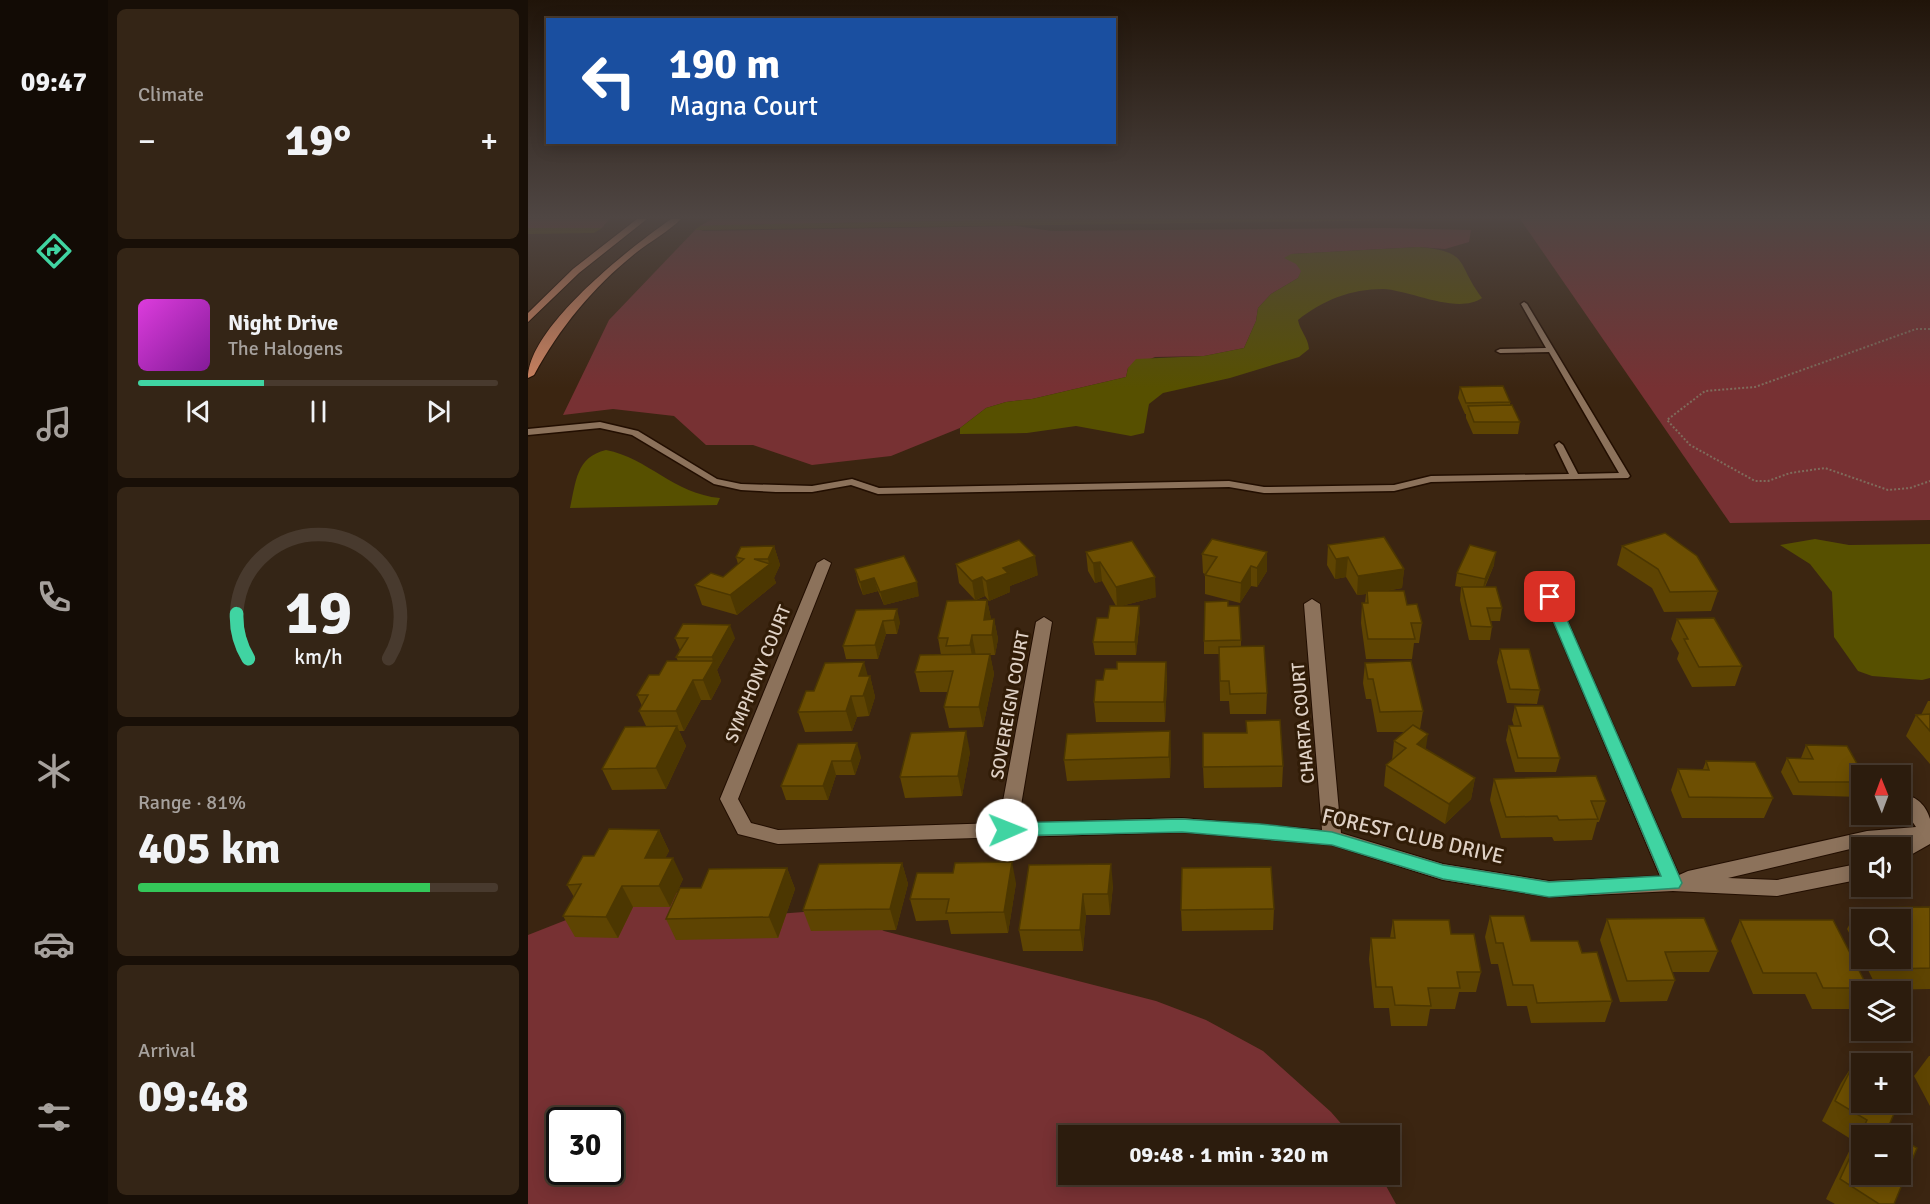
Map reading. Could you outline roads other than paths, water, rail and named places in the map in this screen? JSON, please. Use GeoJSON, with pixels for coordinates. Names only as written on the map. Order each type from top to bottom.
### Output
{"type":"FeatureCollection","features":[{"type":"Feature","properties":{"kind":"main road"},"geometry":{"type":"LineString","coordinates":[[528,319],[572,275]]}},
{"type":"Feature","properties":{"kind":"main road"},"geometry":{"type":"LineString","coordinates":[[542,351],[539,339],[567,305],[597,275]]}},
{"type":"Feature","properties":{"kind":"main road"},"geometry":{"type":"LineString","coordinates":[[528,375],[558,326],[581,299],[607,275]]}},
{"type":"Feature","properties":{"kind":"street","name":"SYMPHONY COURT"},"geometry":{"type":"LineString","coordinates":[[729,799],[824,563]]}},
{"type":"Feature","properties":{"kind":"street"},"geometry":{"type":"LineString","coordinates":[[1550,597],[1673,883]]}},
{"type":"Feature","properties":{"kind":"street","name":"CHARTA COURT"},"geometry":{"type":"LineString","coordinates":[[1312,604],[1332,838]]}},
{"type":"Feature","properties":{"kind":"street","name":"SOVEREIGN COURT"},"geometry":{"type":"LineString","coordinates":[[1007,830],[1044,622]]}},
{"type":"Feature","properties":{"kind":"street","name":"FOREST CLUB DRIVE"},"geometry":{"type":"LineString","coordinates":[[729,799],[745,829],[778,837],[1182,825],[1332,838],[1443,872],[1549,890],[1673,883],[1777,888],[1851,873]]}},
{"type":"Feature","properties":{"kind":"street"},"geometry":{"type":"LineString","coordinates":[[1911,805],[1930,833],[1911,846]]}},
{"type":"Feature","properties":{"kind":"street","name":"FOREST CLUB DRIVE"},"geometry":{"type":"LineString","coordinates":[[1673,883],[1754,862],[1867,838],[1930,833]]}},
{"type":"Feature","properties":{"kind":"lane"},"geometry":{"type":"LineString","coordinates":[[528,432],[579,425],[619,428],[635,433],[714,481],[741,487],[776,489],[812,489],[852,482],[878,491],[1229,484],[1264,490],[1394,488],[1431,479],[1625,476],[1524,304]]}},
{"type":"Feature","properties":{"kind":"lane"},"geometry":{"type":"LineString","coordinates":[[1500,351],[1551,350]]}},
{"type":"Feature","properties":{"kind":"lane"},"geometry":{"type":"LineString","coordinates":[[1558,445],[1574,476]]}}]}
